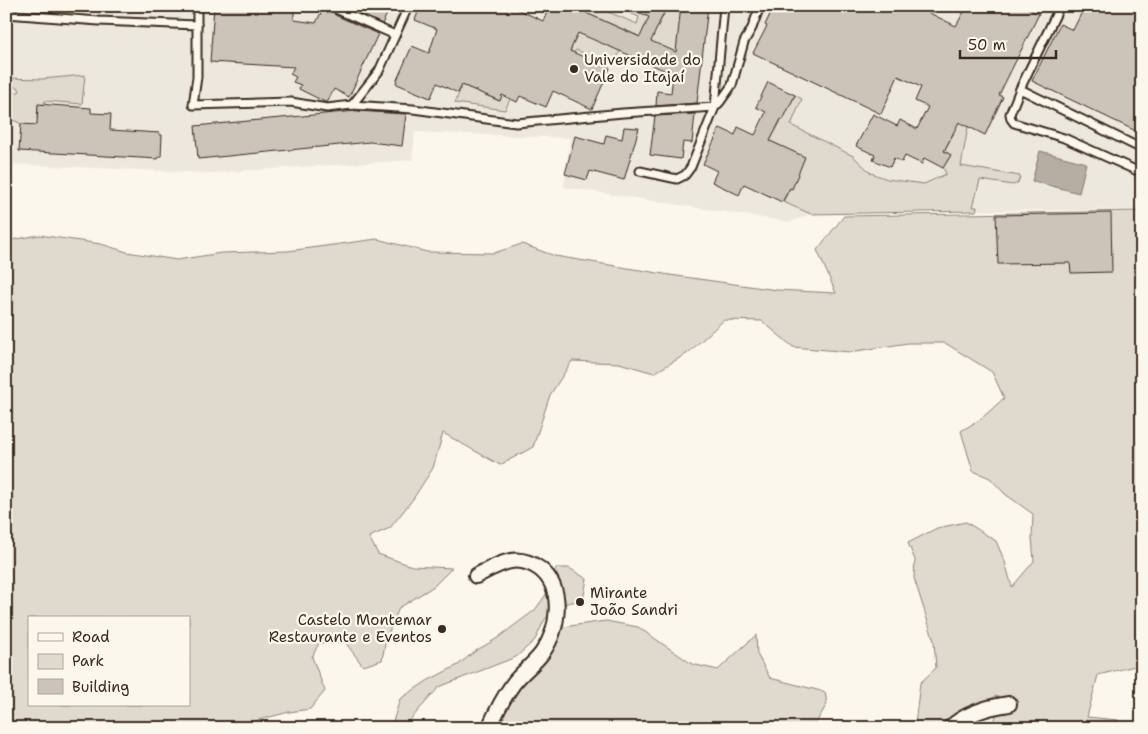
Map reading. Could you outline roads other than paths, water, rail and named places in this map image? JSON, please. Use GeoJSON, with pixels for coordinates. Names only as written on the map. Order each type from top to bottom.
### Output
{"type":"FeatureCollection","features":[{"type":"Feature","properties":{"kind":"street"},"geometry":{"type":"LineString","coordinates":[[476,576],[500,563],[517,560],[531,563],[544,572],[554,586],[557,600],[555,620],[547,645],[541,654],[514,682],[497,710],[489,728]]}},
{"type":"Feature","properties":{"kind":"street"},"geometry":{"type":"LineString","coordinates":[[950,728],[970,714],[986,708],[1009,704]]}},
{"type":"Feature","properties":{"kind":"lane"},"geometry":{"type":"LineString","coordinates":[[197,6],[197,77],[193,104],[291,102],[327,108],[352,105],[413,109],[516,123],[715,107],[732,85],[744,42],[752,28],[760,6]]}},
{"type":"Feature","properties":{"kind":"lane"},"geometry":{"type":"LineString","coordinates":[[640,171],[677,179],[685,175],[696,156],[715,107],[724,6]]}},
{"type":"Feature","properties":{"kind":"lane"},"geometry":{"type":"LineString","coordinates":[[1058,6],[1020,89],[1010,114],[1011,119],[1014,123],[1064,138],[1142,172]]}},
{"type":"Feature","properties":{"kind":"lane"},"geometry":{"type":"LineString","coordinates":[[352,105],[367,84],[375,78],[408,7]]}},
{"type":"Feature","properties":{"kind":"lane"},"geometry":{"type":"LineString","coordinates":[[338,10],[396,35]]}},
{"type":"Feature","properties":{"kind":"lane"},"geometry":{"type":"LineString","coordinates":[[6,14],[99,21],[196,25]]}},
{"type":"Feature","properties":{"kind":"lane"},"geometry":{"type":"LineString","coordinates":[[1020,89],[1142,149]]}},
{"type":"Feature","properties":{"kind":"place","name":"Universidade do Vale do Itajaí"},"geometry":{"type":"Point","coordinates":[574,69]}},
{"type":"Feature","properties":{"kind":"place","name":"Mirante João Sandri"},"geometry":{"type":"Point","coordinates":[580,602]}},
{"type":"Feature","properties":{"kind":"place","name":"Castelo Montemar Restaurante e Eventos"},"geometry":{"type":"Point","coordinates":[442,629]}}]}
